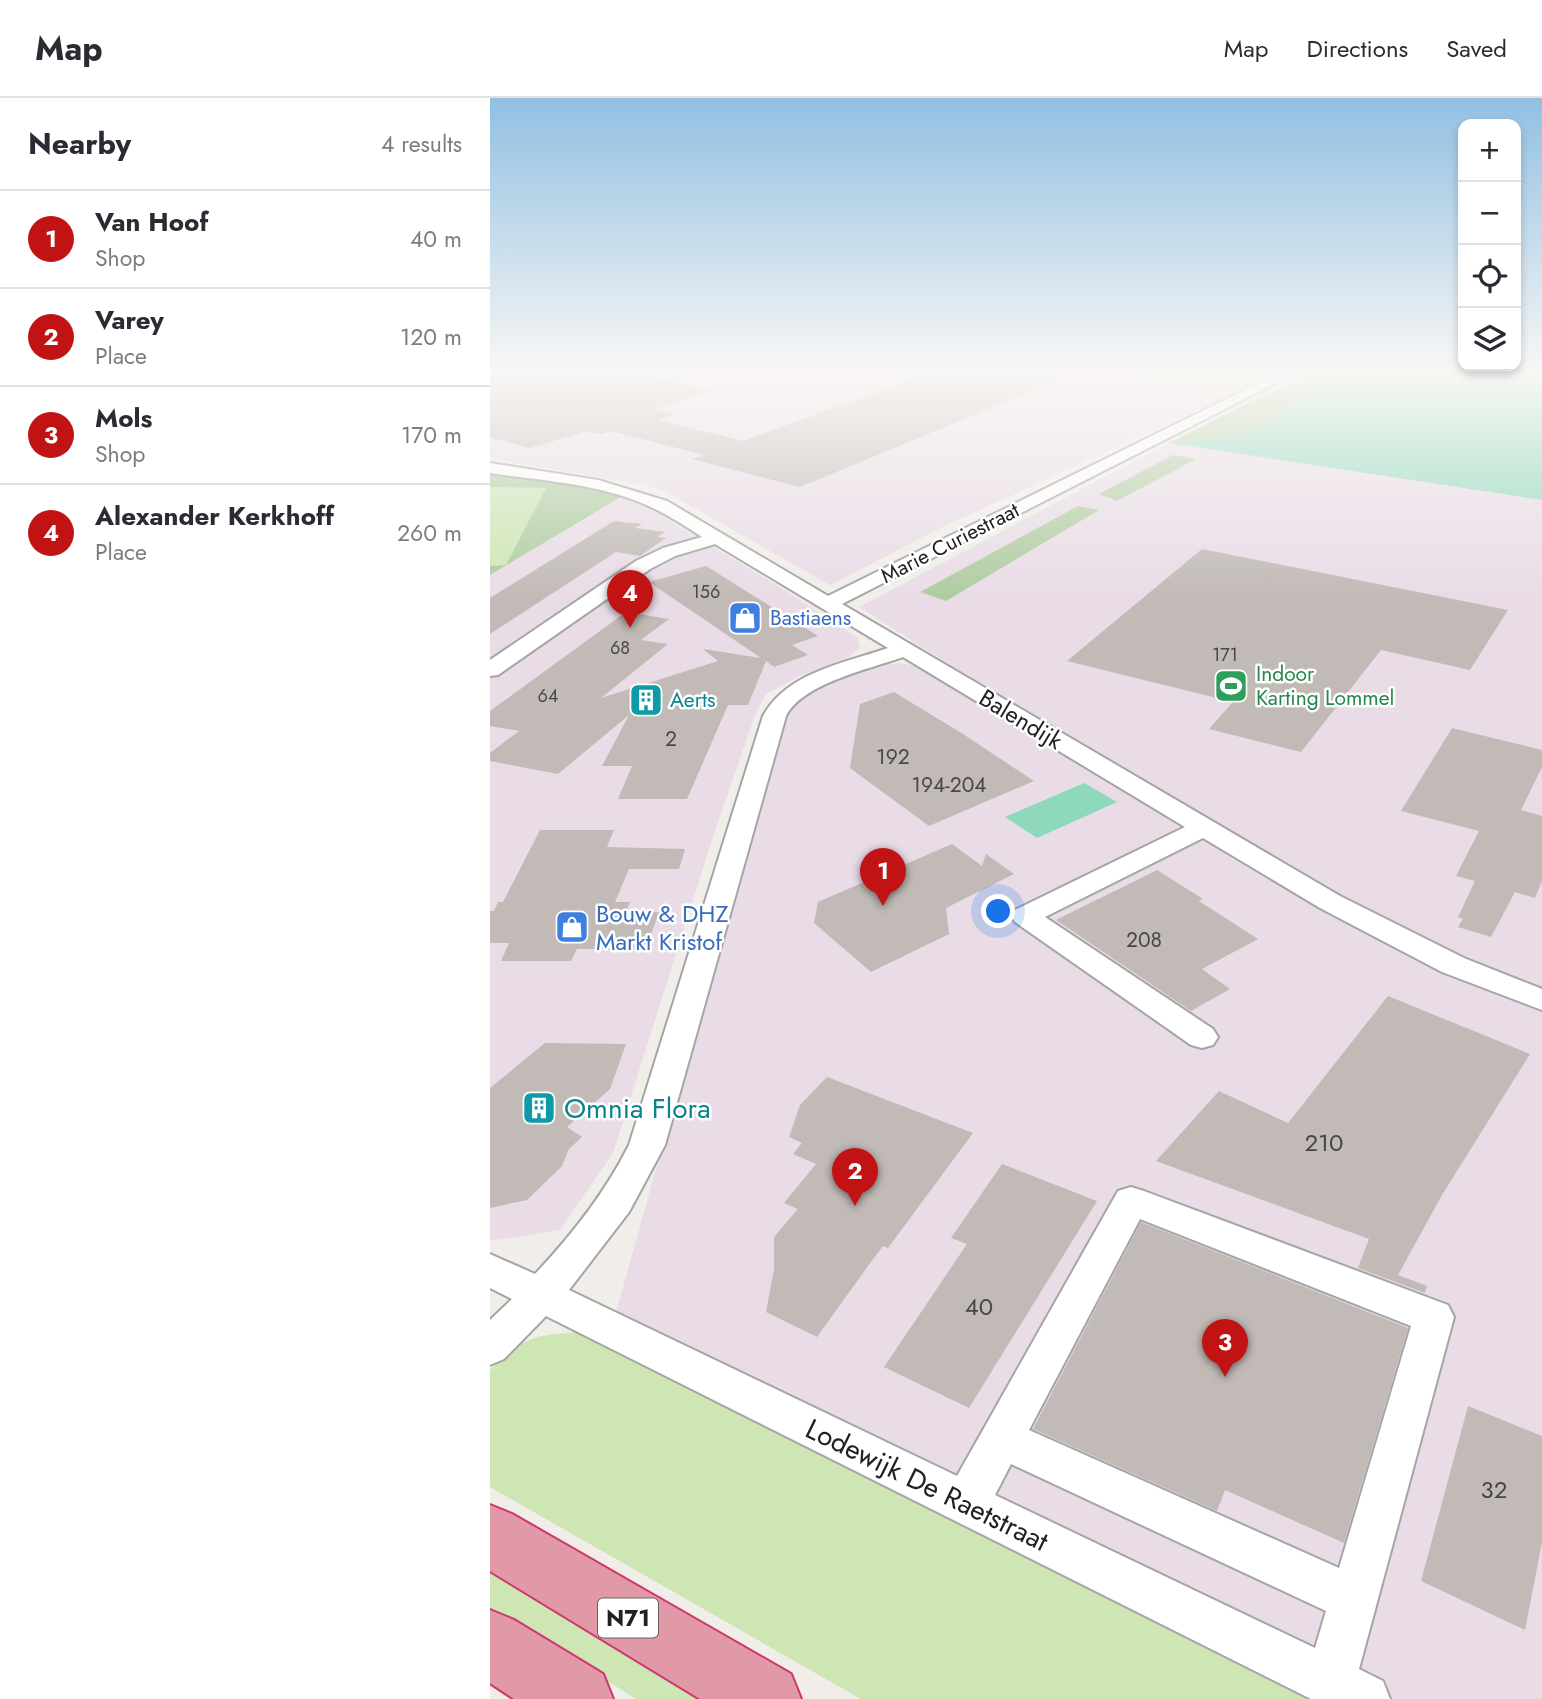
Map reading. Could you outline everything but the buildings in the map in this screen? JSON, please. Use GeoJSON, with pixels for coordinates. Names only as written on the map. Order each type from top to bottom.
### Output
{"type":"FeatureCollection","features":[{"type":"Feature","properties":{"kind":"highway","name":"N71"},"geometry":{"type":"LineString","coordinates":[[490,1536],[766,1699]]}},
{"type":"Feature","properties":{"kind":"highway"},"geometry":{"type":"LineString","coordinates":[[490,1644],[578,1699]]}},
{"type":"Feature","properties":{"kind":"street","name":"Marie Curiestraat"},"geometry":{"type":"LineString","coordinates":[[827,604],[1139,447]]}},
{"type":"Feature","properties":{"kind":"street","name":"Balendijk"},"geometry":{"type":"LineString","coordinates":[[490,468],[631,494],[661,505],[1204,827],[1396,937],[1453,965],[1542,1000]]}},
{"type":"Feature","properties":{"kind":"street"},"geometry":{"type":"LineString","coordinates":[[490,670],[649,561],[669,552],[717,538]]}},
{"type":"Feature","properties":{"kind":"street"},"geometry":{"type":"LineString","coordinates":[[490,1346],[540,1295],[612,1210],[631,1182],[647,1145],[772,719],[788,697],[804,688],[904,650]]}},
{"type":"Feature","properties":{"kind":"street"},"geometry":{"type":"LineString","coordinates":[[1202,1037],[1026,916],[1204,827]]}},
{"type":"Feature","properties":{"kind":"street"},"geometry":{"type":"LineString","coordinates":[[965,1504],[1131,1201],[1434,1317],[1353,1599],[1347,1690]]}},
{"type":"Feature","properties":{"kind":"street","name":"Lodewijk De Raetstraat"},"geometry":{"type":"LineString","coordinates":[[490,1270],[1347,1690]]}},
{"type":"Feature","properties":{"kind":"street"},"geometry":{"type":"LineString","coordinates":[[1001,1438],[1353,1599]]}},
{"type":"Feature","properties":{"kind":"shaded area"},"geometry":{"type":"Polygon","coordinates":[[[490,447],[1118,447],[943,527],[830,585],[668,493],[646,485],[490,459],[490,447]]]}},
{"type":"Feature","properties":{"kind":"shaded area"},"geometry":{"type":"Polygon","coordinates":[[[1162,447],[1193,447],[1542,500],[1542,1699],[1326,1699],[608,1341],[784,717],[795,701],[835,679],[870,667],[900,663],[918,667],[931,674],[950,665],[859,607],[1162,447]]]}},
{"type":"Feature","properties":{"kind":"shaded area"},"geometry":{"type":"Polygon","coordinates":[[[621,497],[646,506],[778,586],[857,637],[860,647],[847,659],[800,676],[766,694],[755,715],[712,840],[613,1153],[560,1230],[490,1241],[490,575],[621,497]]]}},
{"type":"Feature","properties":{"kind":"green space"},"geometry":{"type":"Polygon","coordinates":[[[1193,447],[1542,447],[1542,500],[1193,447]]]}},
{"type":"Feature","properties":{"kind":"green space"},"geometry":{"type":"Polygon","coordinates":[[[1173,455],[1196,459],[1117,501],[1099,494],[1173,455]]]}},
{"type":"Feature","properties":{"kind":"green space"},"geometry":{"type":"Polygon","coordinates":[[[490,472],[598,490],[621,497],[490,575],[490,566],[506,565],[546,488],[490,487],[490,472]]]}},
{"type":"Feature","properties":{"kind":"green space"},"geometry":{"type":"Polygon","coordinates":[[[490,487],[547,487],[506,566],[490,566],[490,487]]]}},
{"type":"Feature","properties":{"kind":"green space"},"geometry":{"type":"Polygon","coordinates":[[[1078,506],[1099,510],[946,601],[920,592],[1078,506]]]}},
{"type":"Feature","properties":{"kind":"green space"},"geometry":{"type":"Polygon","coordinates":[[[1084,783],[1117,802],[1037,838],[1005,817],[1084,783]]]}},
{"type":"Feature","properties":{"kind":"green space"},"geometry":{"type":"Polygon","coordinates":[[[578,1332],[1326,1699],[861,1699],[490,1487],[490,1370],[511,1351],[529,1340],[578,1332]]]}},
{"type":"Feature","properties":{"kind":"green space"},"geometry":{"type":"Polygon","coordinates":[[[490,1564],[715,1699],[636,1699],[490,1608],[490,1564]]]}},
{"type":"Feature","properties":{"kind":"place","name":"Bastiaens"},"geometry":{"type":"Point","coordinates":[745,618]}},
{"type":"Feature","properties":{"kind":"place","name":"Alexander Kerkhoff"},"geometry":{"type":"Point","coordinates":[630,628]}},
{"type":"Feature","properties":{"kind":"place","name":"Indoor Karting Lommel"},"geometry":{"type":"Point","coordinates":[1231,686]}},
{"type":"Feature","properties":{"kind":"place","name":"Aerts"},"geometry":{"type":"Point","coordinates":[646,700]}},
{"type":"Feature","properties":{"kind":"place","name":"Van Hoof"},"geometry":{"type":"Point","coordinates":[883,906]}},
{"type":"Feature","properties":{"kind":"place","name":"Bouw & DHZ Markt Kristof"},"geometry":{"type":"Point","coordinates":[572,927]}},
{"type":"Feature","properties":{"kind":"place","name":"Omnia Flora"},"geometry":{"type":"Point","coordinates":[539,1108]}},
{"type":"Feature","properties":{"kind":"place","name":"Varey"},"geometry":{"type":"Point","coordinates":[855,1206]}},
{"type":"Feature","properties":{"kind":"place","name":"Mols"},"geometry":{"type":"Point","coordinates":[1225,1377]}}]}
